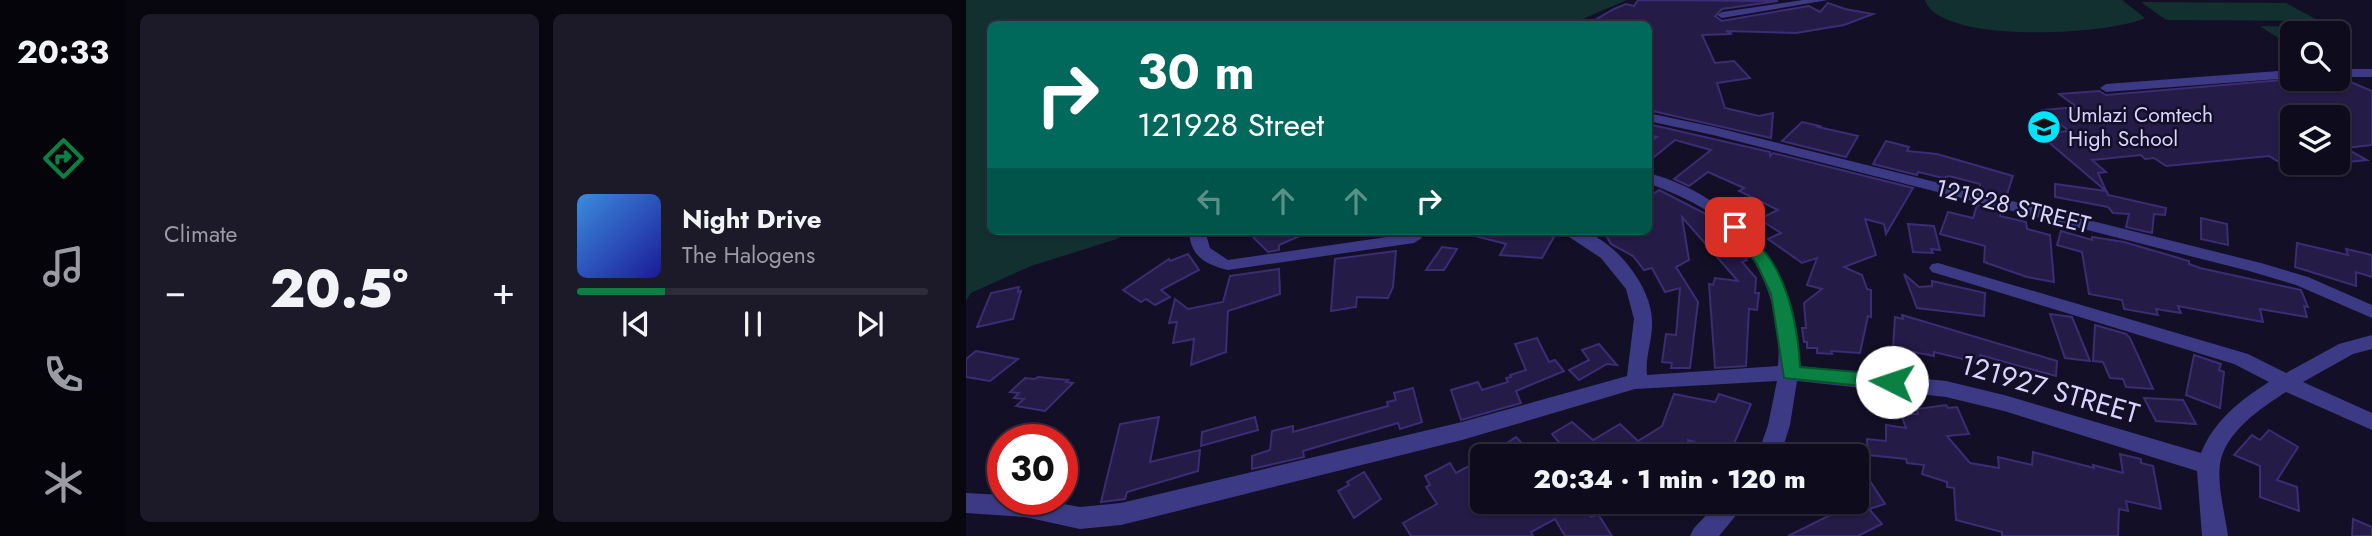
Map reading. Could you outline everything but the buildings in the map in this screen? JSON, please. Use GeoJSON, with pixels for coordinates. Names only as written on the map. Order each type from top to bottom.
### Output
{"type":"FeatureCollection","features":[{"type":"Feature","properties":{"kind":"street"},"geometry":{"type":"LineString","coordinates":[[1721,15],[1823,0]]}},
{"type":"Feature","properties":{"kind":"street"},"geometry":{"type":"LineString","coordinates":[[2350,74],[2372,74]]}},
{"type":"Feature","properties":{"kind":"street"},"geometry":{"type":"LineString","coordinates":[[2106,88],[2280,75]]}},
{"type":"Feature","properties":{"kind":"street","name":"121928 STREET"},"geometry":{"type":"LineString","coordinates":[[1652,118],[1714,131],[2255,267],[2314,285],[2372,312]]}},
{"type":"Feature","properties":{"kind":"street"},"geometry":{"type":"LineString","coordinates":[[1652,179],[1702,201],[1722,214],[1748,240],[1764,263],[1779,294],[1790,346],[1791,373],[1773,444]]}},
{"type":"Feature","properties":{"kind":"street"},"geometry":{"type":"LineString","coordinates":[[1198,235],[1197,241],[1202,251],[1212,262],[1228,265],[1414,238]]}},
{"type":"Feature","properties":{"kind":"street"},"geometry":{"type":"LineString","coordinates":[[1575,235],[1606,253],[1634,285],[1643,321],[1637,381]]}},
{"type":"Feature","properties":{"kind":"street"},"geometry":{"type":"LineString","coordinates":[[1938,268],[2241,359],[2283,382],[2372,422]]}},
{"type":"Feature","properties":{"kind":"street"},"geometry":{"type":"LineString","coordinates":[[2215,536],[2208,465],[2212,452],[2226,432],[2248,408],[2283,382],[2346,349],[2372,342]]}},
{"type":"Feature","properties":{"kind":"street","name":"121927 STREET"},"geometry":{"type":"LineString","coordinates":[[966,503],[1025,507],[1080,518],[1121,514],[1462,431],[1637,381],[1646,385],[1791,373],[1946,389],[2004,403],[2208,465]]}},
{"type":"Feature","properties":{"kind":"street"},"geometry":{"type":"LineString","coordinates":[[1703,536],[1724,514]]}},
{"type":"Feature","properties":{"kind":"green space"},"geometry":{"type":"Polygon","coordinates":[[[966,0],[1627,0],[1578,21],[987,21],[987,235],[1124,235],[1031,266],[971,293],[966,301],[966,0]]]}},
{"type":"Feature","properties":{"kind":"green space"},"geometry":{"type":"Polygon","coordinates":[[[1925,0],[2122,0],[2145,18],[2098,29],[2064,32],[1992,30],[1960,24],[1937,14],[1925,0]]]}},
{"type":"Feature","properties":{"kind":"green space"},"geometry":{"type":"Polygon","coordinates":[[[2141,2],[2286,3],[2319,21],[2166,20],[2141,2]]]}},
{"type":"Feature","properties":{"kind":"green space"},"geometry":{"type":"Polygon","coordinates":[[[2260,26],[2280,26],[2280,39],[2260,26]]]}},
{"type":"Feature","properties":{"kind":"place","name":"Umlazi Comtech High School"},"geometry":{"type":"Point","coordinates":[2044,127]}},
{"type":"Feature","properties":{"kind":"route"},"geometry":{"type":"LineString","coordinates":[[1735,227],[1764,263],[1779,294],[1790,346],[1791,373],[1892,382]]}}]}
